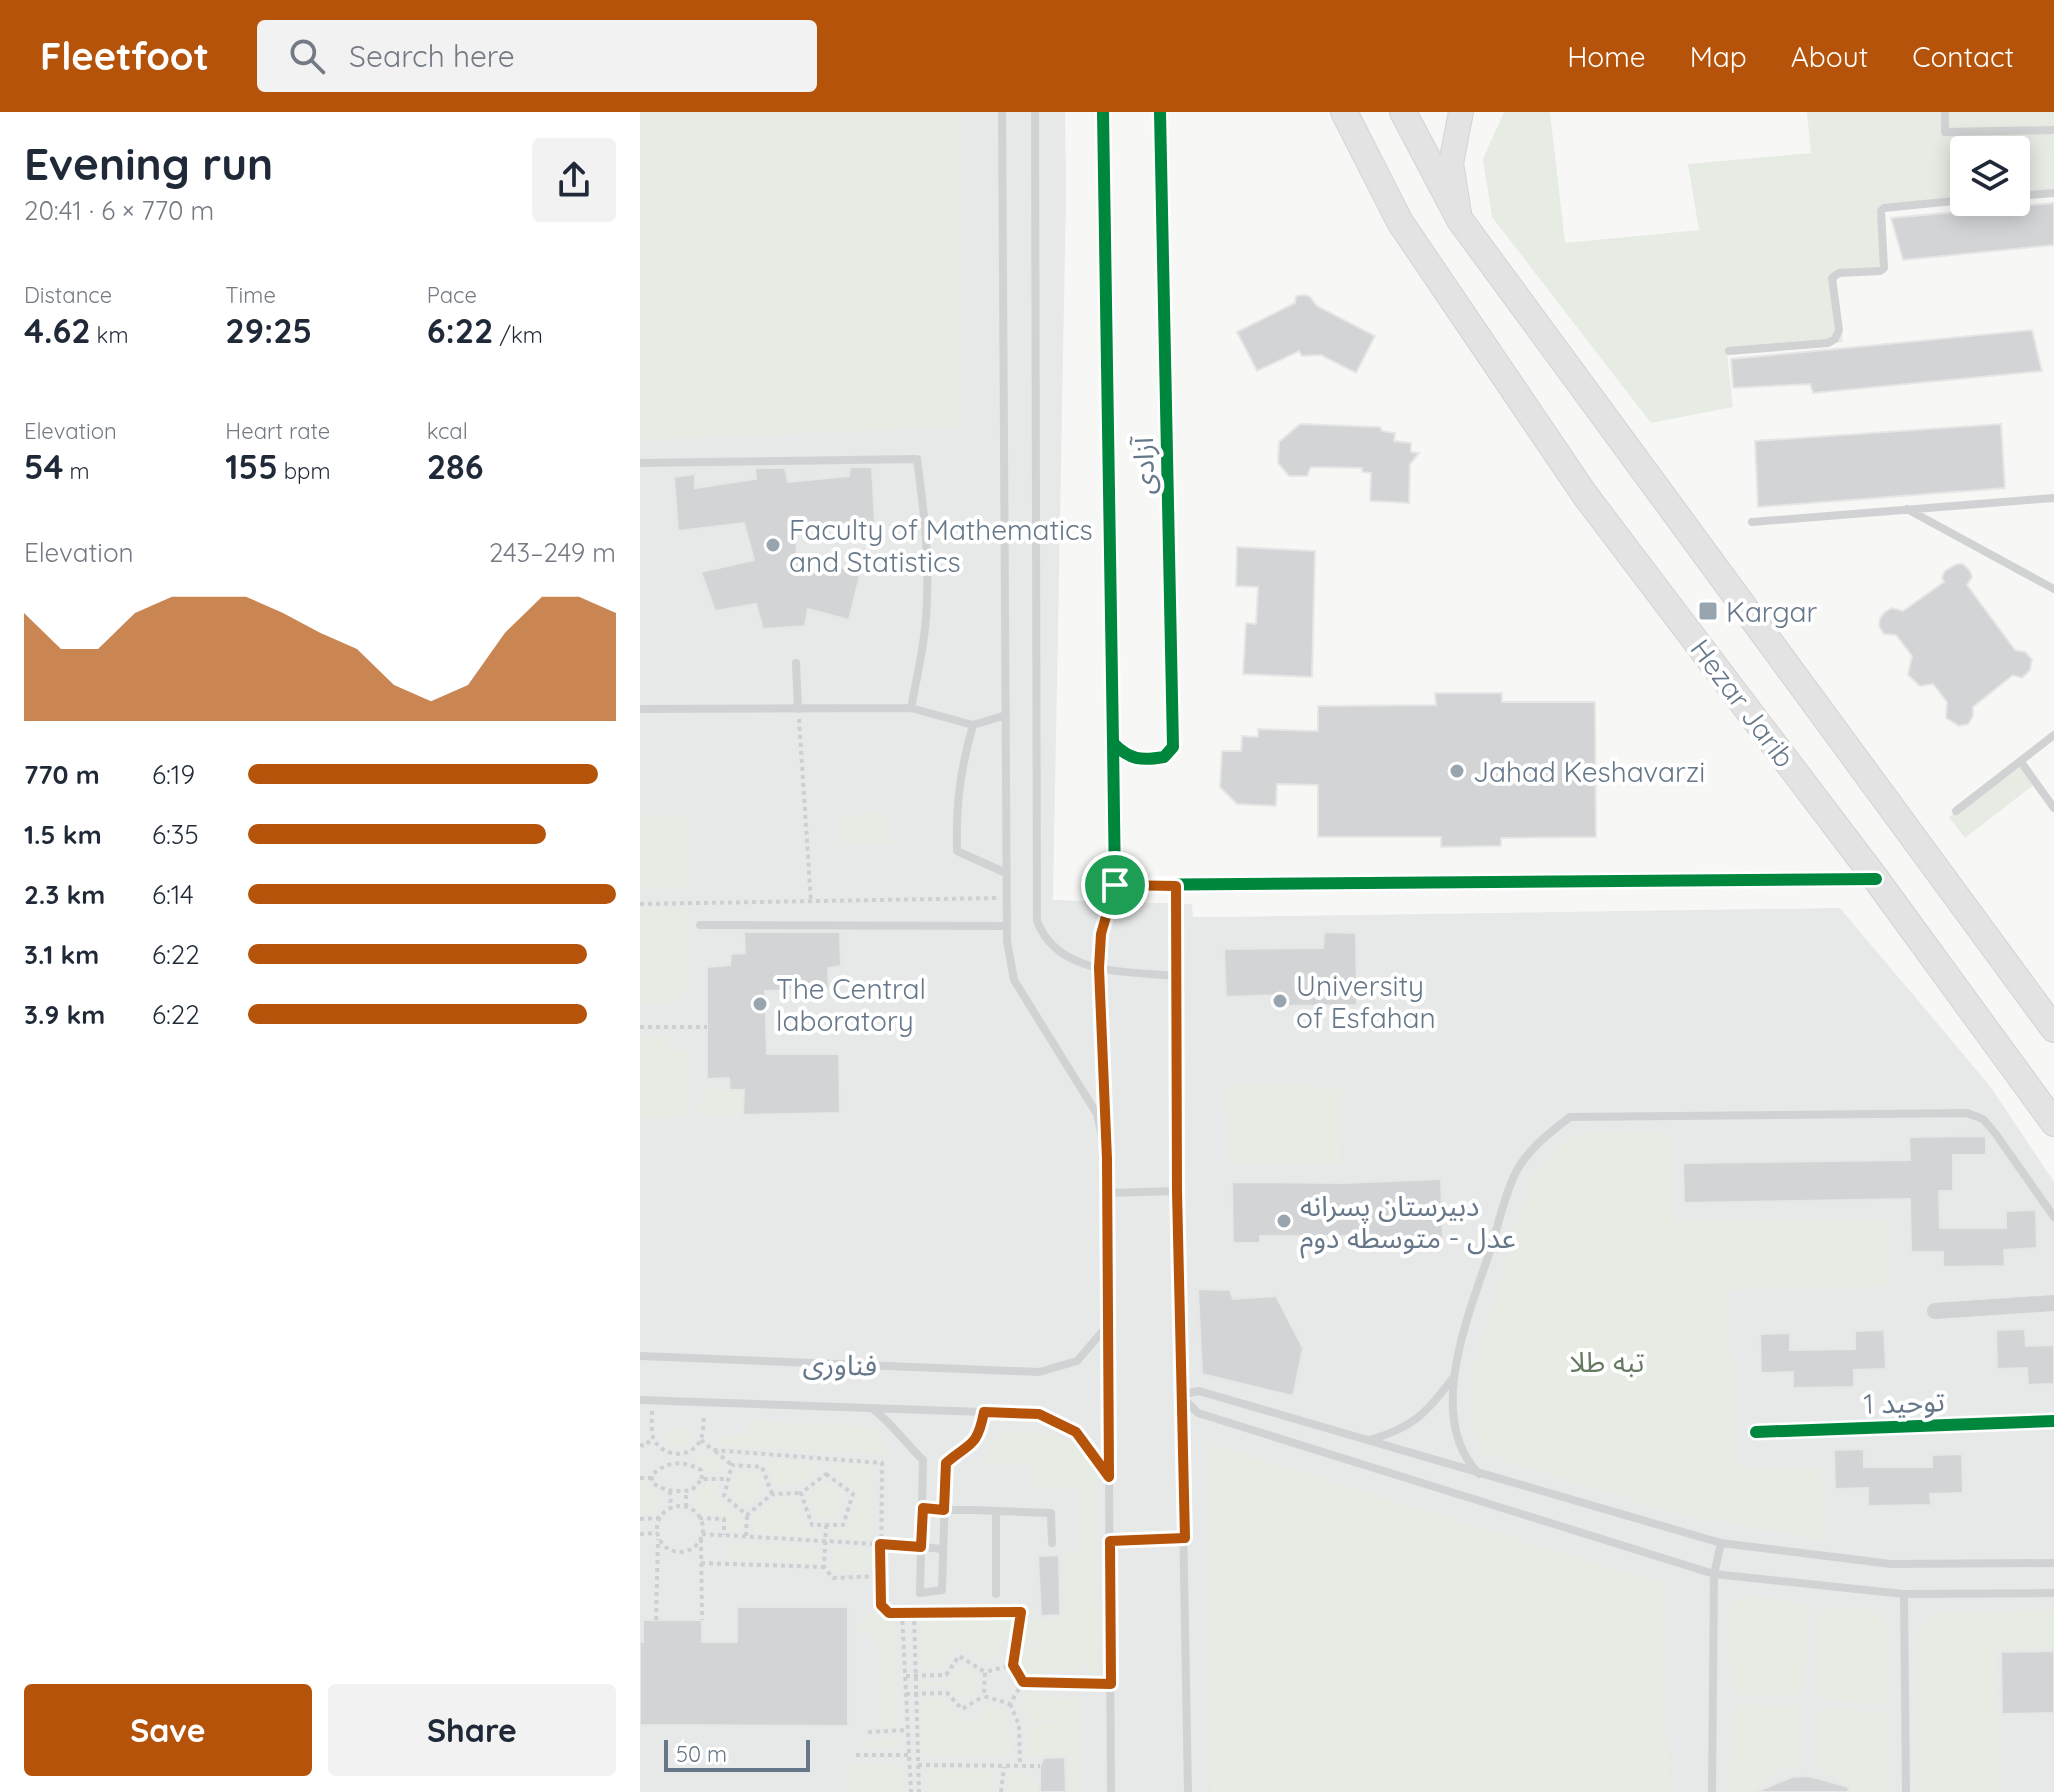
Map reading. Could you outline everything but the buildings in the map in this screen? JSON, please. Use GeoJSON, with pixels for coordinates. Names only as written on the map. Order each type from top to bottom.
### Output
{"type":"FeatureCollection","features":[{"type":"Feature","properties":{"kind":"main road","name":"Hezar Jarib"},"geometry":{"type":"LineString","coordinates":[[1344,112],[1400,222],[1585,495],[1876,879],[2054,1123]]}},
{"type":"Feature","properties":{"kind":"main road","name":"Hezar Jarib"},"geometry":{"type":"LineString","coordinates":[[1403,112],[1460,220],[2054,1029]]}},
{"type":"Feature","properties":{"kind":"main road"},"geometry":{"type":"LineString","coordinates":[[1460,220],[1451,163],[1461,112]]}},
{"type":"Feature","properties":{"kind":"street","name":"آزادی"},"geometry":{"type":"LineString","coordinates":[[1103,112],[1115,885]]}},
{"type":"Feature","properties":{"kind":"street","name":"آزادی"},"geometry":{"type":"LineString","coordinates":[[1113,743],[1125,755],[1141,761],[1164,757],[1173,747],[1160,112]]}},
{"type":"Feature","properties":{"kind":"street"},"geometry":{"type":"LineString","coordinates":[[1115,885],[1876,879]]}},
{"type":"Feature","properties":{"kind":"street"},"geometry":{"type":"LineString","coordinates":[[1935,1311],[2054,1303]]}},
{"type":"Feature","properties":{"kind":"street","name":"توحید 1"},"geometry":{"type":"LineString","coordinates":[[1756,1432],[2054,1421]]}},
{"type":"Feature","properties":{"kind":"lane"},"geometry":{"type":"LineString","coordinates":[[1002,112],[1007,926],[1014,980],[1097,1114],[1107,1159]]}},
{"type":"Feature","properties":{"kind":"lane"},"geometry":{"type":"LineString","coordinates":[[1035,112],[1037,921],[1051,947],[1087,967],[1176,976]]}},
{"type":"Feature","properties":{"kind":"lane"},"geometry":{"type":"LineString","coordinates":[[1945,112],[1945,132],[2054,130]]}},
{"type":"Feature","properties":{"kind":"lane"},"geometry":{"type":"LineString","coordinates":[[2030,195],[2054,193]]}},
{"type":"Feature","properties":{"kind":"lane"},"geometry":{"type":"LineString","coordinates":[[1729,351],[1828,343],[1835,339],[1839,330],[1832,278],[1839,273],[1880,271],[1884,268],[1881,211],[1886,207],[1950,201]]}},
{"type":"Feature","properties":{"kind":"lane"},"geometry":{"type":"LineString","coordinates":[[640,463],[917,459],[925,517],[927,598],[924,640],[911,708]]}},
{"type":"Feature","properties":{"kind":"lane"},"geometry":{"type":"LineString","coordinates":[[1752,522],[2054,498]]}},
{"type":"Feature","properties":{"kind":"lane"},"geometry":{"type":"LineString","coordinates":[[1907,509],[2054,589]]}},
{"type":"Feature","properties":{"kind":"lane"},"geometry":{"type":"LineString","coordinates":[[796,663],[798,709]]}},
{"type":"Feature","properties":{"kind":"lane"},"geometry":{"type":"LineString","coordinates":[[640,709],[911,708],[973,725],[1006,715]]}},
{"type":"Feature","properties":{"kind":"lane"},"geometry":{"type":"LineString","coordinates":[[973,725],[960,770],[956,809],[957,851],[1006,873]]}},
{"type":"Feature","properties":{"kind":"lane"},"geometry":{"type":"LineString","coordinates":[[1956,811],[2054,735]]}},
{"type":"Feature","properties":{"kind":"lane"},"geometry":{"type":"LineString","coordinates":[[2021,762],[2054,808]]}},
{"type":"Feature","properties":{"kind":"lane"},"geometry":{"type":"LineString","coordinates":[[1111,1792],[1107,1159],[1099,968],[1101,934],[1115,885]]}},
{"type":"Feature","properties":{"kind":"lane"},"geometry":{"type":"LineString","coordinates":[[1176,886],[1177,1191],[1188,1792]]}},
{"type":"Feature","properties":{"kind":"lane"},"geometry":{"type":"LineString","coordinates":[[700,925],[1007,926]]}},
{"type":"Feature","properties":{"kind":"lane"},"geometry":{"type":"LineString","coordinates":[[1479,1474],[1473,1468],[1454,1428],[1453,1379],[1475,1296],[1515,1174],[1539,1142],[1570,1117],[1967,1113],[1983,1119],[1995,1133],[2054,1217]]}},
{"type":"Feature","properties":{"kind":"lane"},"geometry":{"type":"LineString","coordinates":[[1107,1193],[1177,1191]]}},
{"type":"Feature","properties":{"kind":"lane","name":"فناوری"},"geometry":{"type":"LineString","coordinates":[[640,1356],[1039,1372],[1077,1361],[1108,1325]]}},
{"type":"Feature","properties":{"kind":"lane"},"geometry":{"type":"LineString","coordinates":[[1367,1440],[1397,1433],[1433,1404],[1453,1379]]}},
{"type":"Feature","properties":{"kind":"lane"},"geometry":{"type":"LineString","coordinates":[[1180,1395],[1199,1391],[1721,1543],[1891,1564],[2054,1563]]}},
{"type":"Feature","properties":{"kind":"lane"},"geometry":{"type":"LineString","coordinates":[[1180,1395],[1198,1413],[1714,1574],[1904,1594],[2054,1593]]}},
{"type":"Feature","properties":{"kind":"lane","name":"فناوری"},"geometry":{"type":"LineString","coordinates":[[640,1400],[1039,1414],[1076,1432],[1109,1477]]}},
{"type":"Feature","properties":{"kind":"lane"},"geometry":{"type":"LineString","coordinates":[[872,1409],[897,1429],[923,1460],[920,1593],[942,1590],[946,1463],[975,1441],[980,1434],[984,1412]]}},
{"type":"Feature","properties":{"kind":"lane"},"geometry":{"type":"LineString","coordinates":[[923,1508],[1051,1513],[1052,1543]]}},
{"type":"Feature","properties":{"kind":"lane"},"geometry":{"type":"LineString","coordinates":[[996,1512],[996,1594]]}},
{"type":"Feature","properties":{"kind":"lane"},"geometry":{"type":"LineString","coordinates":[[1110,1541],[1185,1538]]}},
{"type":"Feature","properties":{"kind":"lane"},"geometry":{"type":"LineString","coordinates":[[1712,1792],[1714,1574],[1721,1543]]}},
{"type":"Feature","properties":{"kind":"lane"},"geometry":{"type":"LineString","coordinates":[[921,1547],[943,1549]]}},
{"type":"Feature","properties":{"kind":"lane"},"geometry":{"type":"LineString","coordinates":[[1904,1594],[1906,1792]]}},
{"type":"Feature","properties":{"kind":"path"},"geometry":{"type":"LineString","coordinates":[[798,709],[812,902]]}},
{"type":"Feature","properties":{"kind":"path"},"geometry":{"type":"LineString","coordinates":[[640,904],[1007,897]]}},
{"type":"Feature","properties":{"kind":"path"},"geometry":{"type":"LineString","coordinates":[[640,1027],[707,1027]]}},
{"type":"Feature","properties":{"kind":"path"},"geometry":{"type":"LineString","coordinates":[[652,1429],[657,1445],[668,1453],[680,1454],[689,1452],[701,1440],[703,1432]]}},
{"type":"Feature","properties":{"kind":"path"},"geometry":{"type":"LineString","coordinates":[[642,1447],[653,1437]]}},
{"type":"Feature","properties":{"kind":"path"},"geometry":{"type":"LineString","coordinates":[[701,1440],[732,1465],[762,1467],[772,1494]]}},
{"type":"Feature","properties":{"kind":"path"},"geometry":{"type":"LineString","coordinates":[[713,1450],[882,1463],[881,1605],[889,1613],[1029,1612]]}},
{"type":"Feature","properties":{"kind":"path"},"geometry":{"type":"LineString","coordinates":[[689,1452],[691,1465]]}},
{"type":"Feature","properties":{"kind":"path"},"geometry":{"type":"LineString","coordinates":[[666,1465],[668,1453]]}},
{"type":"Feature","properties":{"kind":"path"},"geometry":{"type":"LineString","coordinates":[[666,1465],[691,1465],[701,1470],[702,1479],[699,1485],[686,1491],[660,1488],[652,1482],[652,1475],[666,1465]]}},
{"type":"Feature","properties":{"kind":"path"},"geometry":{"type":"LineString","coordinates":[[732,1465],[724,1496],[747,1515]]}},
{"type":"Feature","properties":{"kind":"path"},"geometry":{"type":"LineString","coordinates":[[746,1536],[747,1515],[772,1494],[801,1493],[826,1474],[853,1494],[843,1525],[812,1525],[801,1493]]}},
{"type":"Feature","properties":{"kind":"path"},"geometry":{"type":"LineString","coordinates":[[640,1478],[652,1478]]}},
{"type":"Feature","properties":{"kind":"path"},"geometry":{"type":"LineString","coordinates":[[702,1479],[729,1479]]}},
{"type":"Feature","properties":{"kind":"path"},"geometry":{"type":"LineString","coordinates":[[670,1491],[671,1508]]}},
{"type":"Feature","properties":{"kind":"path"},"geometry":{"type":"LineString","coordinates":[[686,1491],[686,1507]]}},
{"type":"Feature","properties":{"kind":"path"},"geometry":{"type":"LineString","coordinates":[[640,1519],[660,1518],[671,1508],[686,1507],[699,1518],[724,1519],[724,1535]]}},
{"type":"Feature","properties":{"kind":"path"},"geometry":{"type":"LineString","coordinates":[[656,1620],[660,1518]]}},
{"type":"Feature","properties":{"kind":"path"},"geometry":{"type":"LineString","coordinates":[[699,1518],[702,1620]]}},
{"type":"Feature","properties":{"kind":"path"},"geometry":{"type":"LineString","coordinates":[[826,1525],[824,1567],[833,1578],[881,1576]]}},
{"type":"Feature","properties":{"kind":"path"},"geometry":{"type":"LineString","coordinates":[[640,1534],[658,1535]]}},
{"type":"Feature","properties":{"kind":"path"},"geometry":{"type":"LineString","coordinates":[[658,1535],[664,1545],[677,1552],[692,1548],[701,1535]]}},
{"type":"Feature","properties":{"kind":"path"},"geometry":{"type":"LineString","coordinates":[[701,1535],[921,1547]]}},
{"type":"Feature","properties":{"kind":"path"},"geometry":{"type":"LineString","coordinates":[[701,1563],[824,1567]]}},
{"type":"Feature","properties":{"kind":"path"},"geometry":{"type":"LineString","coordinates":[[1021,1612],[1013,1665],[1023,1682]]}},
{"type":"Feature","properties":{"kind":"path"},"geometry":{"type":"LineString","coordinates":[[902,1613],[911,1792]]}},
{"type":"Feature","properties":{"kind":"path"},"geometry":{"type":"LineString","coordinates":[[914,1613],[919,1792]]}},
{"type":"Feature","properties":{"kind":"path"},"geometry":{"type":"LineString","coordinates":[[905,1676],[946,1675],[959,1656],[985,1672],[1013,1665]]}},
{"type":"Feature","properties":{"kind":"path"},"geometry":{"type":"LineString","coordinates":[[984,1696],[985,1672]]}},
{"type":"Feature","properties":{"kind":"path"},"geometry":{"type":"LineString","coordinates":[[1023,1682],[1111,1684]]}},
{"type":"Feature","properties":{"kind":"path"},"geometry":{"type":"LineString","coordinates":[[1010,1704],[1023,1682]]}},
{"type":"Feature","properties":{"kind":"path"},"geometry":{"type":"LineString","coordinates":[[906,1694],[947,1693],[962,1709],[984,1696],[1010,1704],[1019,1725],[1020,1766]]}},
{"type":"Feature","properties":{"kind":"path"},"geometry":{"type":"LineString","coordinates":[[868,1732],[908,1730]]}},
{"type":"Feature","properties":{"kind":"path"},"geometry":{"type":"LineString","coordinates":[[856,1755],[909,1755]]}},
{"type":"Feature","properties":{"kind":"path"},"geometry":{"type":"LineString","coordinates":[[918,1765],[1040,1766]]}},
{"type":"Feature","properties":{"kind":"path"},"geometry":{"type":"LineString","coordinates":[[1001,1792],[1004,1766]]}},
{"type":"Feature","properties":{"kind":"shaded area","name":"University of Esfahan"},"geometry":{"type":"Polygon","coordinates":[[[640,112],[1065,112],[1053,900],[1192,904],[1193,917],[1840,908],[1990,1086],[2054,1182],[2054,1792],[640,1792],[640,112]]]}},
{"type":"Feature","properties":{"kind":"green space"},"geometry":{"type":"Polygon","coordinates":[[[640,112],[961,112],[961,427],[640,440],[640,112]]]}},
{"type":"Feature","properties":{"kind":"green space"},"geometry":{"type":"Polygon","coordinates":[[[1504,112],[1550,112],[1565,243],[1699,230],[1688,164],[1811,153],[1807,112],[2054,112],[2054,193],[2030,196],[2030,136],[1950,136],[1950,203],[1882,210],[1887,271],[1836,276],[1843,342],[1727,353],[1733,407],[1651,423],[1492,217],[1483,159],[1504,112]]]}},
{"type":"Feature","properties":{"kind":"green space"},"geometry":{"type":"Polygon","coordinates":[[[2021,762],[2036,783],[1965,838],[1949,817],[2021,762]]]}},
{"type":"Feature","properties":{"kind":"green space"},"geometry":{"type":"Polygon","coordinates":[[[886,813],[890,844],[841,844],[840,816],[886,813]]]}},
{"type":"Feature","properties":{"kind":"green space"},"geometry":{"type":"Polygon","coordinates":[[[640,817],[686,817],[687,887],[640,889],[640,817]]]}},
{"type":"Feature","properties":{"kind":"green space"},"geometry":{"type":"Polygon","coordinates":[[[685,906],[689,987],[664,1004],[640,1003],[640,907],[685,906]]]}},
{"type":"Feature","properties":{"kind":"green space"},"geometry":{"type":"Polygon","coordinates":[[[666,1034],[668,1049],[692,1051],[685,1118],[640,1118],[640,1038],[666,1034]]]}},
{"type":"Feature","properties":{"kind":"green space"},"geometry":{"type":"Polygon","coordinates":[[[1228,1084],[1341,1087],[1340,1164],[1229,1164],[1228,1084]]]}},
{"type":"Feature","properties":{"kind":"green space"},"geometry":{"type":"Polygon","coordinates":[[[704,1087],[744,1090],[743,1115],[698,1116],[704,1087]]]}},
{"type":"Feature","properties":{"kind":"green space","name":"تبه طلا"},"geometry":{"type":"Polygon","coordinates":[[[1575,1134],[1669,1134],[1673,1221],[1887,1220],[1889,1286],[1728,1290],[1738,1467],[1820,1469],[1827,1540],[1676,1514],[1484,1454],[1473,1427],[1470,1379],[1531,1179],[1554,1150],[1575,1134]]]}},
{"type":"Feature","properties":{"kind":"green space"},"geometry":{"type":"Polygon","coordinates":[[[752,1421],[874,1427],[889,1455],[719,1446],[721,1436],[745,1435],[752,1421]]]}},
{"type":"Feature","properties":{"kind":"green space"},"geometry":{"type":"Polygon","coordinates":[[[659,1430],[694,1430],[691,1441],[677,1448],[663,1441],[659,1430]]]}},
{"type":"Feature","properties":{"kind":"green space"},"geometry":{"type":"Polygon","coordinates":[[[1000,1431],[1045,1433],[1069,1442],[1089,1462],[1098,1477],[1100,1673],[1088,1672],[1089,1666],[1079,1665],[1078,1672],[1049,1671],[1049,1651],[1026,1643],[1028,1619],[1065,1618],[1062,1555],[1078,1553],[1081,1489],[1030,1488],[1030,1464],[985,1463],[1000,1431]]]}},
{"type":"Feature","properties":{"kind":"green space"},"geometry":{"type":"Polygon","coordinates":[[[1207,1443],[1663,1584],[1669,1792],[1212,1792],[1207,1443]]]}},
{"type":"Feature","properties":{"kind":"green space"},"geometry":{"type":"Polygon","coordinates":[[[708,1454],[722,1463],[719,1471],[706,1471],[696,1460],[708,1454]]]}},
{"type":"Feature","properties":{"kind":"green space"},"geometry":{"type":"Polygon","coordinates":[[[768,1459],[819,1463],[818,1471],[801,1485],[775,1485],[768,1459]]]}},
{"type":"Feature","properties":{"kind":"green space"},"geometry":{"type":"Polygon","coordinates":[[[835,1464],[868,1465],[873,1472],[872,1534],[866,1540],[831,1537],[832,1529],[848,1528],[859,1493],[831,1471],[835,1464]]]}},
{"type":"Feature","properties":{"kind":"green space"},"geometry":{"type":"Polygon","coordinates":[[[736,1471],[758,1473],[764,1493],[747,1508],[730,1492],[736,1471]]]}},
{"type":"Feature","properties":{"kind":"green space"},"geometry":{"type":"Polygon","coordinates":[[[647,1482],[649,1488],[659,1494],[660,1505],[654,1513],[640,1515],[640,1483],[647,1482]]]}},
{"type":"Feature","properties":{"kind":"green space"},"geometry":{"type":"Polygon","coordinates":[[[707,1482],[719,1483],[715,1496],[741,1518],[741,1532],[728,1532],[727,1517],[702,1513],[694,1507],[696,1493],[707,1482]]]}},
{"type":"Feature","properties":{"kind":"green space"},"geometry":{"type":"Polygon","coordinates":[[[826,1482],[844,1494],[837,1518],[817,1518],[809,1494],[826,1482]]]}},
{"type":"Feature","properties":{"kind":"green space"},"geometry":{"type":"Polygon","coordinates":[[[795,1497],[805,1528],[819,1530],[819,1537],[753,1533],[754,1515],[778,1498],[795,1497]]]}},
{"type":"Feature","properties":{"kind":"green space"},"geometry":{"type":"Polygon","coordinates":[[[729,1543],[820,1547],[819,1563],[728,1559],[729,1543]]]}},
{"type":"Feature","properties":{"kind":"green space"},"geometry":{"type":"Polygon","coordinates":[[[832,1548],[870,1549],[873,1570],[835,1572],[831,1568],[832,1548]]]}},
{"type":"Feature","properties":{"kind":"green space"},"geometry":{"type":"Polygon","coordinates":[[[1749,1596],[1803,1602],[1809,1609],[1803,1692],[1799,1696],[1732,1694],[1728,1611],[1732,1603],[1749,1596]]]}},
{"type":"Feature","properties":{"kind":"green space"},"geometry":{"type":"Polygon","coordinates":[[[1824,1607],[1870,1609],[1880,1614],[1889,1628],[1887,1705],[1821,1700],[1816,1695],[1821,1610],[1824,1607]]]}},
{"type":"Feature","properties":{"kind":"green space"},"geometry":{"type":"Polygon","coordinates":[[[2054,1610],[2054,1648],[1996,1650],[1998,1792],[1917,1792],[1917,1638],[1921,1623],[1935,1614],[1949,1611],[2054,1610]]]}},
{"type":"Feature","properties":{"kind":"green space"},"geometry":{"type":"Polygon","coordinates":[[[871,1612],[889,1618],[897,1628],[899,1717],[893,1727],[876,1727],[882,1718],[880,1649],[871,1637],[858,1628],[871,1612]]]}},
{"type":"Feature","properties":{"kind":"green space"},"geometry":{"type":"Polygon","coordinates":[[[1006,1617],[1012,1620],[1008,1639],[1001,1638],[1002,1657],[985,1662],[971,1648],[966,1653],[957,1646],[941,1669],[925,1669],[922,1665],[921,1623],[927,1618],[1006,1617]]]}},
{"type":"Feature","properties":{"kind":"green space"},"geometry":{"type":"Polygon","coordinates":[[[1027,1646],[1046,1652],[1046,1672],[1029,1676],[1019,1660],[1027,1646]]]}},
{"type":"Feature","properties":{"kind":"green space"},"geometry":{"type":"Polygon","coordinates":[[[960,1667],[979,1674],[977,1694],[960,1700],[948,1687],[921,1687],[921,1682],[948,1681],[960,1667]]]}},
{"type":"Feature","properties":{"kind":"green space"},"geometry":{"type":"Polygon","coordinates":[[[1031,1690],[1051,1698],[1050,1717],[1033,1723],[1019,1706],[1031,1690]]]}},
{"type":"Feature","properties":{"kind":"green space"},"geometry":{"type":"Polygon","coordinates":[[[943,1697],[960,1720],[966,1722],[970,1718],[986,1739],[1011,1731],[1012,1752],[1008,1756],[929,1756],[923,1752],[923,1701],[943,1697]]]}},
{"type":"Feature","properties":{"kind":"green space"},"geometry":{"type":"Polygon","coordinates":[[[1054,1697],[1077,1698],[1078,1792],[1068,1792],[1067,1756],[1032,1756],[1027,1750],[1027,1728],[1053,1721],[1054,1697]]]}},
{"type":"Feature","properties":{"kind":"green space"},"geometry":{"type":"Polygon","coordinates":[[[988,1705],[1006,1710],[1006,1731],[988,1737],[976,1721],[988,1705]]]}},
{"type":"Feature","properties":{"kind":"green space"},"geometry":{"type":"Polygon","coordinates":[[[1732,1705],[1800,1706],[1803,1710],[1798,1766],[1774,1774],[1763,1781],[1755,1792],[1730,1792],[1732,1705]]]}},
{"type":"Feature","properties":{"kind":"green space"},"geometry":{"type":"Polygon","coordinates":[[[1818,1707],[1888,1713],[1887,1792],[1850,1792],[1834,1777],[1813,1768],[1818,1707]]]}},
{"type":"Feature","properties":{"kind":"green space"},"geometry":{"type":"Polygon","coordinates":[[[900,1738],[900,1748],[866,1750],[866,1739],[900,1738]]]}},
{"type":"Feature","properties":{"kind":"green space"},"geometry":{"type":"Polygon","coordinates":[[[851,1763],[902,1766],[902,1789],[899,1792],[848,1792],[845,1769],[851,1763]]]}},
{"type":"Feature","properties":{"kind":"green space"},"geometry":{"type":"Polygon","coordinates":[[[930,1769],[985,1770],[992,1771],[995,1776],[989,1792],[928,1792],[925,1775],[930,1769]]]}},
{"type":"Feature","properties":{"kind":"green space"},"geometry":{"type":"Polygon","coordinates":[[[1010,1772],[1031,1772],[1032,1782],[1039,1783],[1039,1792],[1008,1792],[1010,1772]]]}},
{"type":"Feature","properties":{"kind":"cycle path"},"geometry":{"type":"LineString","coordinates":[[1103,112],[1113,743],[1131,756],[1149,759],[1164,757],[1173,747],[1160,112]]}},
{"type":"Feature","properties":{"kind":"cycle path"},"geometry":{"type":"LineString","coordinates":[[1113,743],[1115,885],[1876,879]]}},
{"type":"Feature","properties":{"kind":"cycle path"},"geometry":{"type":"LineString","coordinates":[[1756,1432],[2054,1421]]}},
{"type":"Feature","properties":{"kind":"place","name":"Faculty of Mathematics and Statistics"},"geometry":{"type":"Point","coordinates":[773,545]}},
{"type":"Feature","properties":{"kind":"place","name":"Kargar"},"geometry":{"type":"Point","coordinates":[1708,611]}},
{"type":"Feature","properties":{"kind":"place","name":"Jahad Keshavarzi"},"geometry":{"type":"Point","coordinates":[1457,771]}},
{"type":"Feature","properties":{"kind":"place","name":"University of Esfahan"},"geometry":{"type":"Point","coordinates":[1280,1001]}},
{"type":"Feature","properties":{"kind":"place","name":"The Central laboratory"},"geometry":{"type":"Point","coordinates":[760,1004]}},
{"type":"Feature","properties":{"kind":"place","name":"دبیرستان پسرانه عدل - متوسطه دوم"},"geometry":{"type":"Point","coordinates":[1284,1221]}},
{"type":"Feature","properties":{"kind":"route"},"geometry":{"type":"LineString","coordinates":[[1115,885],[1176,886],[1177,1191],[1185,1538],[1110,1541],[1111,1684],[1023,1682],[1013,1665],[1021,1612],[889,1613],[881,1605],[880,1544],[921,1547],[923,1508],[944,1510],[946,1463],[975,1441],[980,1434],[984,1412],[1039,1414],[1076,1432],[1109,1477],[1107,1159],[1099,968],[1101,934],[1115,885]]}}]}
